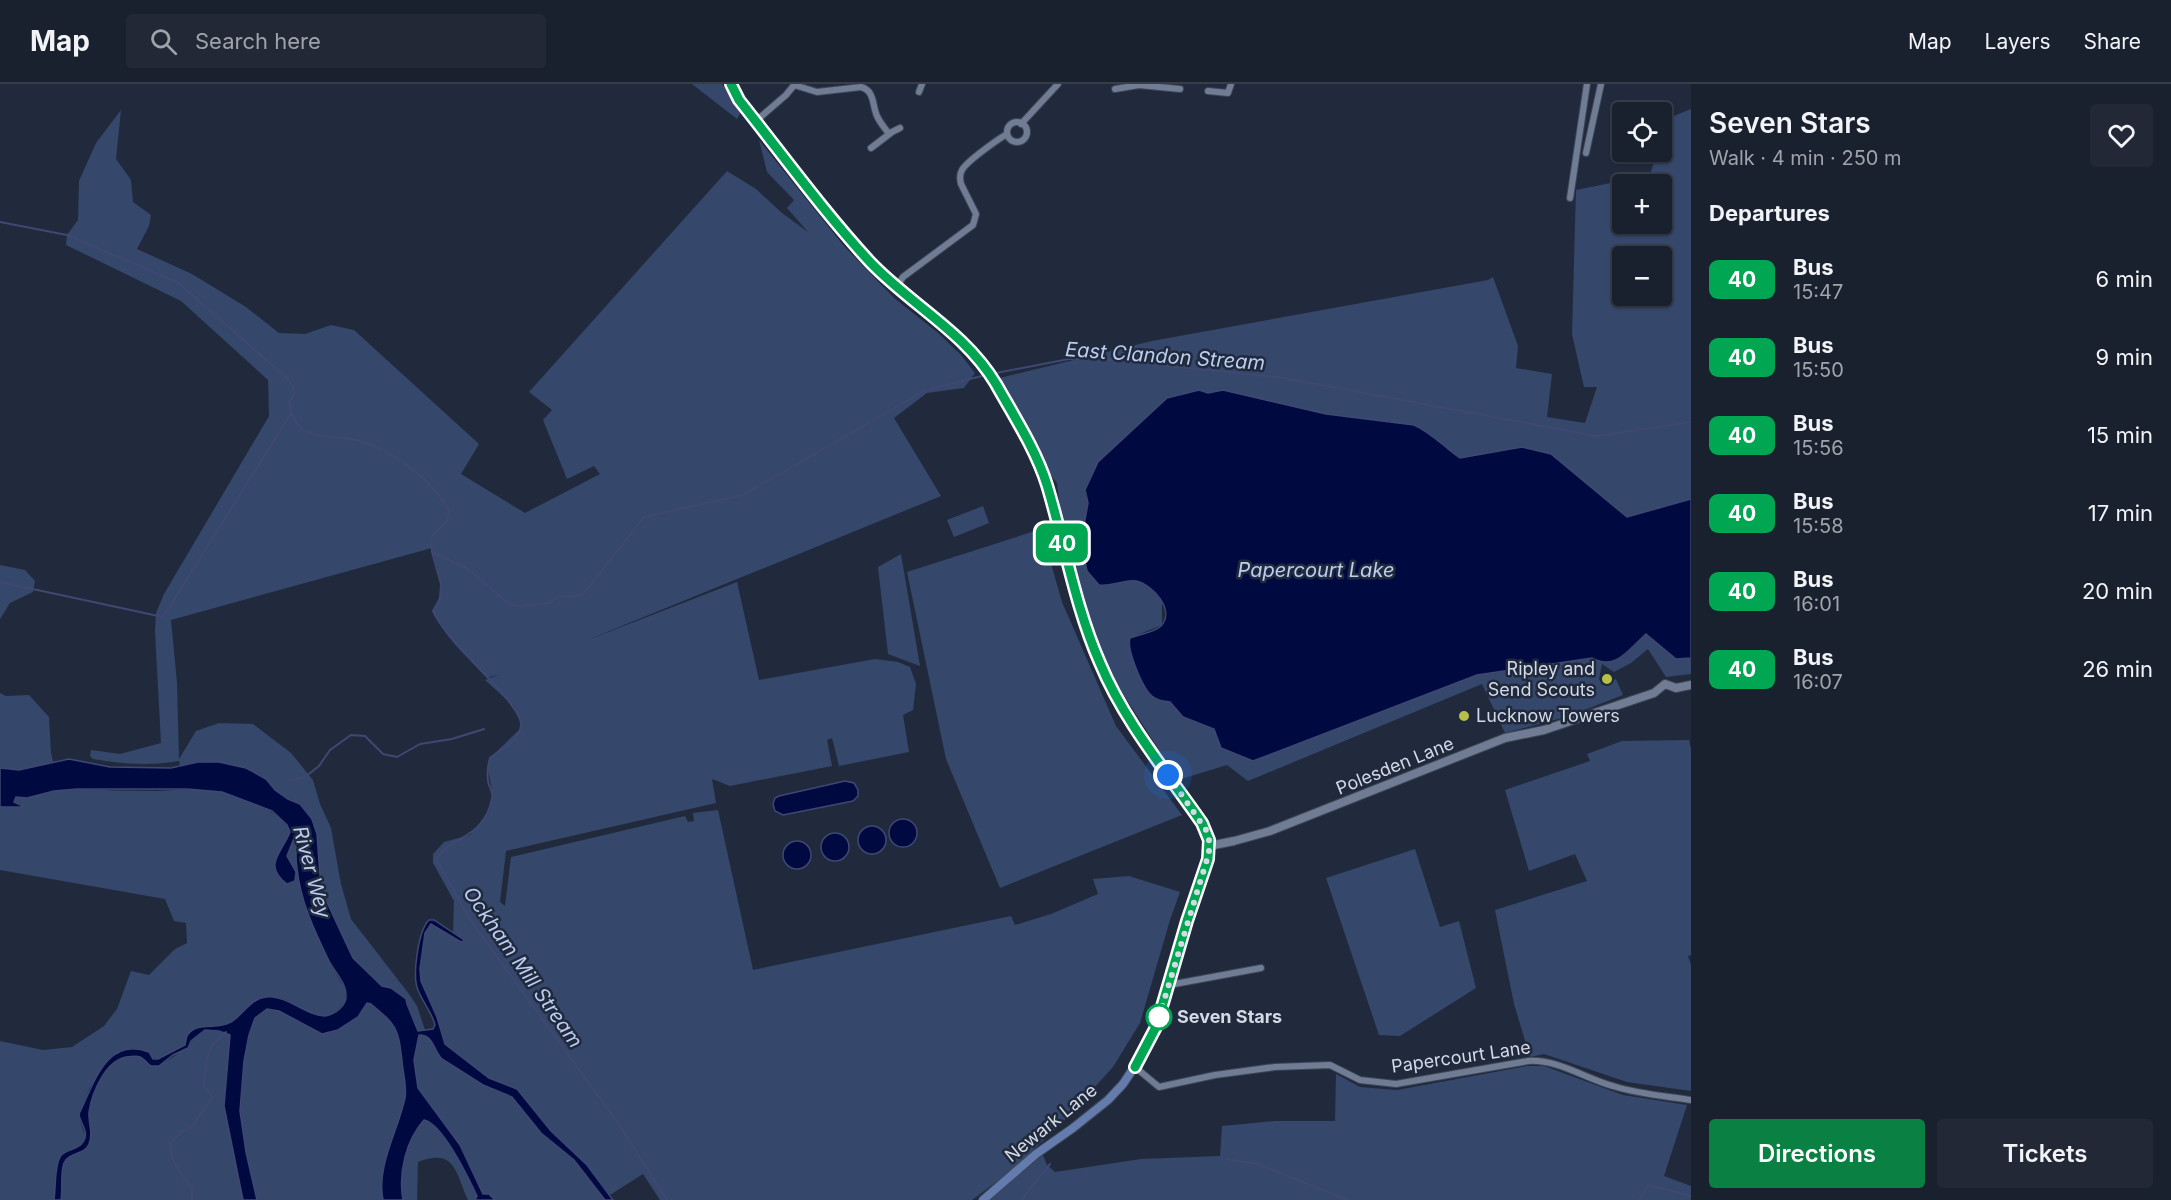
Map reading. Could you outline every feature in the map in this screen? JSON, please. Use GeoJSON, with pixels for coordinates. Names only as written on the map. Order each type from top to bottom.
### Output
{"type":"FeatureCollection","features":[{"type":"Feature","properties":{"kind":"main road"},"geometry":{"type":"LineString","coordinates":[[731,84],[739,100],[857,247],[897,286],[956,335],[985,368],[1032,451],[1046,484],[1078,604],[1100,665],[1126,714],[1202,823],[1208,835],[1209,846]]}},
{"type":"Feature","properties":{"kind":"main road","name":"Newark Lane"},"geometry":{"type":"LineString","coordinates":[[983,1200],[1036,1154],[1107,1100],[1135,1067],[1156,1027],[1208,859],[1209,846]]}},
{"type":"Feature","properties":{"kind":"street"},"geometry":{"type":"LineString","coordinates":[[919,92],[922,84]]}},
{"type":"Feature","properties":{"kind":"street"},"geometry":{"type":"LineString","coordinates":[[1021,124],[1058,84]]}},
{"type":"Feature","properties":{"kind":"street"},"geometry":{"type":"LineString","coordinates":[[1208,91],[1228,93],[1231,84]]}},
{"type":"Feature","properties":{"kind":"street"},"geometry":{"type":"LineString","coordinates":[[1570,198],[1587,84]]}},
{"type":"Feature","properties":{"kind":"street"},"geometry":{"type":"LineString","coordinates":[[1586,153],[1601,84]]}},
{"type":"Feature","properties":{"kind":"street"},"geometry":{"type":"LineString","coordinates":[[756,121],[794,85],[817,92],[861,87],[866,88],[872,96],[876,113],[889,134]]}},
{"type":"Feature","properties":{"kind":"street"},"geometry":{"type":"LineString","coordinates":[[1115,90],[1139,85],[1180,89]]}},
{"type":"Feature","properties":{"kind":"street"},"geometry":{"type":"LineString","coordinates":[[876,113],[884,108]]}},
{"type":"Feature","properties":{"kind":"street"},"geometry":{"type":"LineString","coordinates":[[897,286],[903,277],[973,225],[975,214],[960,180],[962,170],[997,140],[1007,135],[1010,126],[1016,123],[1021,124],[1026,131],[1022,140],[1012,141],[1007,135]]}},
{"type":"Feature","properties":{"kind":"street"},"geometry":{"type":"LineString","coordinates":[[870,148],[900,128]]}},
{"type":"Feature","properties":{"kind":"street","name":"Polesden Lane"},"geometry":{"type":"LineString","coordinates":[[1209,846],[1234,842],[1270,831],[1505,738],[1544,730],[1654,693],[1665,684],[1676,688],[1691,686]]}},
{"type":"Feature","properties":{"kind":"street"},"geometry":{"type":"LineString","coordinates":[[1169,984],[1261,968]]}},
{"type":"Feature","properties":{"kind":"street","name":"Papercourt Lane"},"geometry":{"type":"LineString","coordinates":[[1135,1067],[1160,1087],[1215,1074],[1275,1066],[1330,1065],[1360,1080],[1395,1084],[1543,1060],[1610,1085],[1691,1100]]}},
{"type":"Feature","properties":{"kind":"shaded area"},"geometry":{"type":"Polygon","coordinates":[[[692,84],[722,84],[741,112],[737,119],[692,84]]]}},
{"type":"Feature","properties":{"kind":"shaded area"},"geometry":{"type":"Polygon","coordinates":[[[1691,109],[1691,499],[1627,517],[1550,454],[1522,447],[1460,458],[1414,425],[1326,414],[1223,391],[1208,393],[1199,390],[1085,490],[1088,503],[1081,542],[1134,580],[1150,587],[1162,602],[1162,625],[1130,638],[1159,700],[1170,702],[1183,717],[1214,729],[1253,761],[1477,675],[1592,658],[1608,662],[1615,660],[1628,652],[1646,634],[1676,659],[1691,658],[1691,674],[1666,677],[1648,649],[1631,663],[1614,672],[1602,664],[1599,679],[1602,685],[1616,679],[1623,695],[1569,716],[1505,733],[1482,684],[1248,781],[1227,765],[1178,780],[1107,669],[1085,609],[1061,517],[1057,483],[1046,470],[1000,378],[1152,341],[1488,280],[1493,277],[1518,346],[1516,368],[1552,374],[1547,417],[1585,423],[1597,387],[1584,387],[1572,334],[1576,190],[1612,183],[1612,234],[1672,234],[1672,174],[1650,174],[1654,162],[1672,162],[1672,117],[1691,109]]]}},
{"type":"Feature","properties":{"kind":"shaded area"},"geometry":{"type":"Polygon","coordinates":[[[121,110],[116,159],[131,180],[133,202],[151,215],[149,226],[137,249],[192,274],[246,307],[279,333],[305,334],[331,325],[354,330],[479,444],[461,474],[525,513],[600,474],[594,466],[567,479],[543,420],[552,410],[529,392],[727,171],[756,189],[782,213],[808,232],[787,208],[794,200],[767,172],[759,140],[844,246],[894,298],[937,332],[961,355],[975,373],[964,388],[927,393],[894,418],[941,496],[585,641],[737,582],[759,680],[875,659],[898,662],[910,667],[916,684],[913,710],[903,715],[909,752],[839,766],[832,738],[827,740],[832,766],[730,786],[712,779],[716,803],[506,851],[500,902],[505,906],[511,857],[685,816],[688,822],[694,821],[693,813],[718,810],[753,970],[1011,916],[1015,925],[1051,914],[1098,894],[1093,879],[1129,876],[1180,892],[1140,1023],[1113,1067],[1061,1124],[1007,1174],[972,1200],[660,1200],[643,1174],[610,1195],[587,1165],[551,1131],[517,1090],[489,1078],[445,1044],[421,981],[420,969],[425,932],[431,924],[461,942],[464,940],[453,932],[454,901],[433,863],[433,854],[444,842],[470,835],[490,810],[493,795],[488,770],[490,758],[520,729],[522,723],[514,706],[485,680],[500,674],[487,678],[457,647],[438,621],[433,611],[440,595],[440,580],[432,548],[171,620],[177,683],[179,759],[196,731],[219,723],[253,724],[291,753],[313,780],[320,804],[331,828],[341,884],[351,919],[417,1006],[425,1030],[418,1031],[406,999],[391,988],[382,986],[353,958],[325,898],[320,876],[317,834],[307,812],[300,804],[274,790],[266,779],[246,768],[198,762],[180,766],[179,761],[158,764],[125,763],[93,759],[90,756],[91,750],[120,754],[161,743],[156,613],[164,594],[269,416],[268,380],[181,301],[66,245],[67,235],[78,220],[79,181],[96,143],[121,110]]]}},
{"type":"Feature","properties":{"kind":"shaded area"},"geometry":{"type":"Polygon","coordinates":[[[983,506],[989,523],[954,537],[947,520],[983,506]]]}},
{"type":"Feature","properties":{"kind":"shaded area"},"geometry":{"type":"Polygon","coordinates":[[[1041,529],[1062,602],[1116,726],[1182,815],[1000,888],[946,759],[907,572],[1041,529]]]}},
{"type":"Feature","properties":{"kind":"shaded area"},"geometry":{"type":"Polygon","coordinates":[[[901,554],[920,666],[888,654],[878,567],[901,554]]]}},
{"type":"Feature","properties":{"kind":"shaded area"},"geometry":{"type":"Polygon","coordinates":[[[0,565],[25,570],[35,581],[33,592],[10,603],[0,619],[0,565]]]}},
{"type":"Feature","properties":{"kind":"shaded area"},"geometry":{"type":"Polygon","coordinates":[[[0,693],[6,696],[29,695],[49,717],[53,762],[19,770],[0,768],[0,693]]]}},
{"type":"Feature","properties":{"kind":"shaded area"},"geometry":{"type":"Polygon","coordinates":[[[1689,740],[1691,749],[1691,955],[1688,956],[1691,965],[1691,1091],[1627,1082],[1544,1054],[1530,1057],[1514,1004],[1495,910],[1587,881],[1575,854],[1529,871],[1505,790],[1590,761],[1587,754],[1622,741],[1689,740]]]}},
{"type":"Feature","properties":{"kind":"shaded area"},"geometry":{"type":"Polygon","coordinates":[[[77,789],[220,791],[250,800],[279,818],[290,832],[274,865],[294,868],[287,856],[295,834],[296,867],[305,907],[331,965],[345,989],[345,1002],[332,1015],[325,1016],[312,1013],[280,998],[265,997],[254,1002],[230,1023],[197,1028],[185,1045],[158,1059],[120,1053],[90,1087],[79,1114],[85,1141],[64,1152],[54,1200],[0,1200],[0,1041],[43,1050],[72,1047],[104,1026],[117,1009],[131,971],[149,975],[175,949],[187,943],[186,923],[174,921],[165,899],[0,870],[0,807],[24,807],[14,802],[16,797],[27,798],[54,791],[77,789]]]}},
{"type":"Feature","properties":{"kind":"shaded area"},"geometry":{"type":"Polygon","coordinates":[[[1415,849],[1440,927],[1459,921],[1476,988],[1400,1036],[1379,1035],[1326,878],[1415,849]]]}},
{"type":"Feature","properties":{"kind":"shaded area"},"geometry":{"type":"Polygon","coordinates":[[[367,1003],[380,1011],[395,1028],[405,1085],[402,1110],[382,1174],[383,1200],[257,1200],[240,1111],[244,1061],[255,1018],[267,1009],[279,1011],[322,1034],[338,1030],[358,1017],[367,1003]]]}},
{"type":"Feature","properties":{"kind":"shaded area"},"geometry":{"type":"Polygon","coordinates":[[[205,1030],[230,1035],[224,1106],[243,1200],[61,1200],[64,1163],[69,1157],[87,1148],[89,1144],[91,1136],[89,1112],[96,1087],[106,1071],[126,1057],[138,1056],[151,1066],[158,1065],[172,1058],[205,1030]]]}},
{"type":"Feature","properties":{"kind":"shaded area"},"geometry":{"type":"Polygon","coordinates":[[[419,1035],[428,1037],[433,1045],[483,1085],[512,1097],[541,1133],[574,1160],[605,1200],[495,1200],[483,1194],[460,1145],[418,1088],[414,1060],[419,1035]]]}},
{"type":"Feature","properties":{"kind":"shaded area"},"geometry":{"type":"Polygon","coordinates":[[[1527,1066],[1544,1066],[1623,1095],[1687,1105],[1664,1176],[1691,1186],[1691,1200],[987,1200],[1042,1153],[1047,1165],[1055,1172],[1141,1159],[1220,1156],[1222,1126],[1275,1121],[1335,1121],[1336,1074],[1360,1087],[1397,1090],[1527,1066]]]}},
{"type":"Feature","properties":{"kind":"shaded area"},"geometry":{"type":"Polygon","coordinates":[[[424,1120],[439,1131],[455,1153],[477,1196],[475,1200],[468,1200],[456,1172],[447,1160],[430,1158],[418,1162],[417,1200],[403,1200],[402,1179],[405,1158],[412,1138],[424,1120]]]}},
{"type":"Feature","properties":{"kind":"water","name":"Papercourt Lake"},"geometry":{"type":"Polygon","coordinates":[[[1199,390],[1208,393],[1223,390],[1326,414],[1414,425],[1460,458],[1522,447],[1551,454],[1627,517],[1691,499],[1691,658],[1676,659],[1646,634],[1615,660],[1608,662],[1592,658],[1477,675],[1253,761],[1221,748],[1214,729],[1183,717],[1170,702],[1158,700],[1152,696],[1144,686],[1136,668],[1130,651],[1130,638],[1161,626],[1166,613],[1160,599],[1149,587],[1136,581],[1099,585],[1087,571],[1081,542],[1088,503],[1085,490],[1098,462],[1167,398],[1199,390]]]}},
{"type":"Feature","properties":{"kind":"water","name":"River Wey"},"geometry":{"type":"Polygon","coordinates":[[[69,759],[110,767],[171,768],[198,762],[219,762],[246,768],[266,779],[275,790],[288,799],[300,804],[312,819],[317,834],[320,876],[325,898],[353,958],[382,986],[391,988],[406,999],[418,1031],[433,1029],[434,1020],[416,983],[417,954],[422,934],[429,920],[434,920],[464,940],[461,942],[431,924],[425,933],[420,969],[421,981],[437,1017],[445,1044],[489,1078],[517,1089],[551,1131],[587,1165],[613,1200],[605,1200],[574,1160],[541,1133],[512,1097],[483,1085],[442,1059],[428,1037],[419,1035],[414,1060],[418,1088],[460,1145],[483,1194],[489,1194],[495,1200],[475,1200],[477,1196],[455,1153],[439,1131],[424,1120],[412,1137],[405,1157],[402,1179],[403,1200],[383,1200],[382,1174],[402,1110],[405,1085],[395,1028],[380,1011],[367,1003],[358,1017],[338,1030],[322,1034],[279,1011],[267,1009],[255,1018],[244,1061],[240,1111],[257,1200],[243,1200],[224,1106],[230,1035],[205,1030],[191,1041],[188,1048],[173,1055],[159,1066],[151,1066],[140,1057],[133,1056],[119,1060],[106,1071],[96,1087],[89,1112],[91,1136],[89,1144],[84,1150],[66,1159],[62,1172],[61,1200],[54,1200],[58,1161],[62,1154],[81,1145],[85,1138],[79,1114],[96,1078],[112,1057],[122,1051],[134,1049],[149,1052],[153,1059],[158,1059],[185,1045],[187,1036],[196,1028],[226,1025],[254,1002],[265,997],[280,998],[312,1013],[325,1016],[340,1009],[346,999],[344,985],[328,959],[304,903],[296,864],[295,836],[287,856],[296,872],[295,881],[287,884],[276,871],[276,859],[290,832],[287,825],[272,811],[222,792],[187,789],[54,791],[27,798],[16,797],[14,802],[25,807],[0,807],[0,768],[19,770],[69,759]]]}},
{"type":"Feature","properties":{"kind":"water"},"geometry":{"type":"Polygon","coordinates":[[[845,781],[854,783],[858,790],[858,796],[853,801],[783,815],[775,811],[773,804],[775,798],[779,796],[845,781]]]}},
{"type":"Feature","properties":{"kind":"water"},"geometry":{"type":"Polygon","coordinates":[[[903,819],[913,823],[917,833],[913,843],[903,847],[893,843],[889,833],[893,823],[903,819]]]}},
{"type":"Feature","properties":{"kind":"water"},"geometry":{"type":"Polygon","coordinates":[[[872,826],[882,830],[886,840],[882,850],[872,854],[862,850],[858,840],[862,830],[872,826]]]}},
{"type":"Feature","properties":{"kind":"water"},"geometry":{"type":"Polygon","coordinates":[[[835,833],[845,837],[849,847],[845,857],[835,861],[825,857],[821,847],[825,837],[835,833]]]}},
{"type":"Feature","properties":{"kind":"water"},"geometry":{"type":"Polygon","coordinates":[[[797,841],[807,845],[811,855],[807,865],[797,869],[787,865],[783,855],[787,845],[797,841]]]}},
{"type":"Feature","properties":{"kind":"waterway","name":"Ockham Mill Stream"},"geometry":{"type":"LineString","coordinates":[[0,222],[67,235],[177,282],[287,378],[293,387],[294,394],[289,402],[294,419],[300,427],[312,434],[356,440],[383,450],[422,477],[442,499],[449,511],[447,521],[431,537],[432,552],[441,584],[440,599],[433,611],[452,639],[510,703],[521,725],[514,740],[490,758],[488,778],[492,797],[488,812],[482,822],[467,835],[450,845],[436,859],[471,921],[618,1123],[667,1200]]}},
{"type":"Feature","properties":{"kind":"waterway","name":"East Clandon Stream"},"geometry":{"type":"LineString","coordinates":[[991,374],[1069,359],[1100,359],[1284,378],[1596,436],[1691,422]]}},
{"type":"Feature","properties":{"kind":"waterway","name":"East Clandon Stream"},"geometry":{"type":"LineString","coordinates":[[432,552],[467,568],[509,604],[520,606],[549,603],[561,596],[573,597],[584,593],[644,517],[743,495],[926,390],[986,375]]}},
{"type":"Feature","properties":{"kind":"waterway"},"geometry":{"type":"LineString","coordinates":[[0,582],[163,617],[292,412]]}},
{"type":"Feature","properties":{"kind":"waterway"},"geometry":{"type":"LineString","coordinates":[[289,781],[305,777],[319,766],[330,750],[351,735],[365,736],[383,754],[397,757],[420,744],[452,739],[484,729]]}},
{"type":"Feature","properties":{"kind":"waterway"},"geometry":{"type":"LineString","coordinates":[[192,1200],[192,1188],[174,1161],[170,1143],[182,1131],[192,1127],[212,1097],[204,1086],[206,1063],[211,1046],[226,1032]]}},
{"type":"Feature","properties":{"kind":"waterway"},"geometry":{"type":"LineString","coordinates":[[1226,1159],[1257,1164],[1348,1200]]}},
{"type":"Feature","properties":{"kind":"waterway"},"geometry":{"type":"LineString","coordinates":[[1021,1200],[1050,1164]]}},
{"type":"Feature","properties":{"kind":"waterway"},"geometry":{"type":"LineString","coordinates":[[1639,1200],[1648,1185],[1691,1196]]}},
{"type":"Feature","properties":{"kind":"bus line","name":"40"},"geometry":{"type":"LineString","coordinates":[[731,84],[739,100],[857,247],[883,274],[972,350],[985,368],[1023,434],[1046,484],[1082,615],[1106,678],[1126,714],[1208,835],[1208,859],[1156,1027],[1135,1067]]}},
{"type":"Feature","properties":{"kind":"place","name":"Ripley and Send Scouts"},"geometry":{"type":"Point","coordinates":[1607,679]}},
{"type":"Feature","properties":{"kind":"place","name":"Lucknow Towers"},"geometry":{"type":"Point","coordinates":[1464,716]}},
{"type":"Feature","properties":{"kind":"place","name":"Seven Stars"},"geometry":{"type":"Point","coordinates":[1159,1017]}},
{"type":"Feature","properties":{"kind":"route"},"geometry":{"type":"LineString","coordinates":[[1159,1017],[1156,1027],[1209,853],[1206,830],[1168,775]]}}]}
